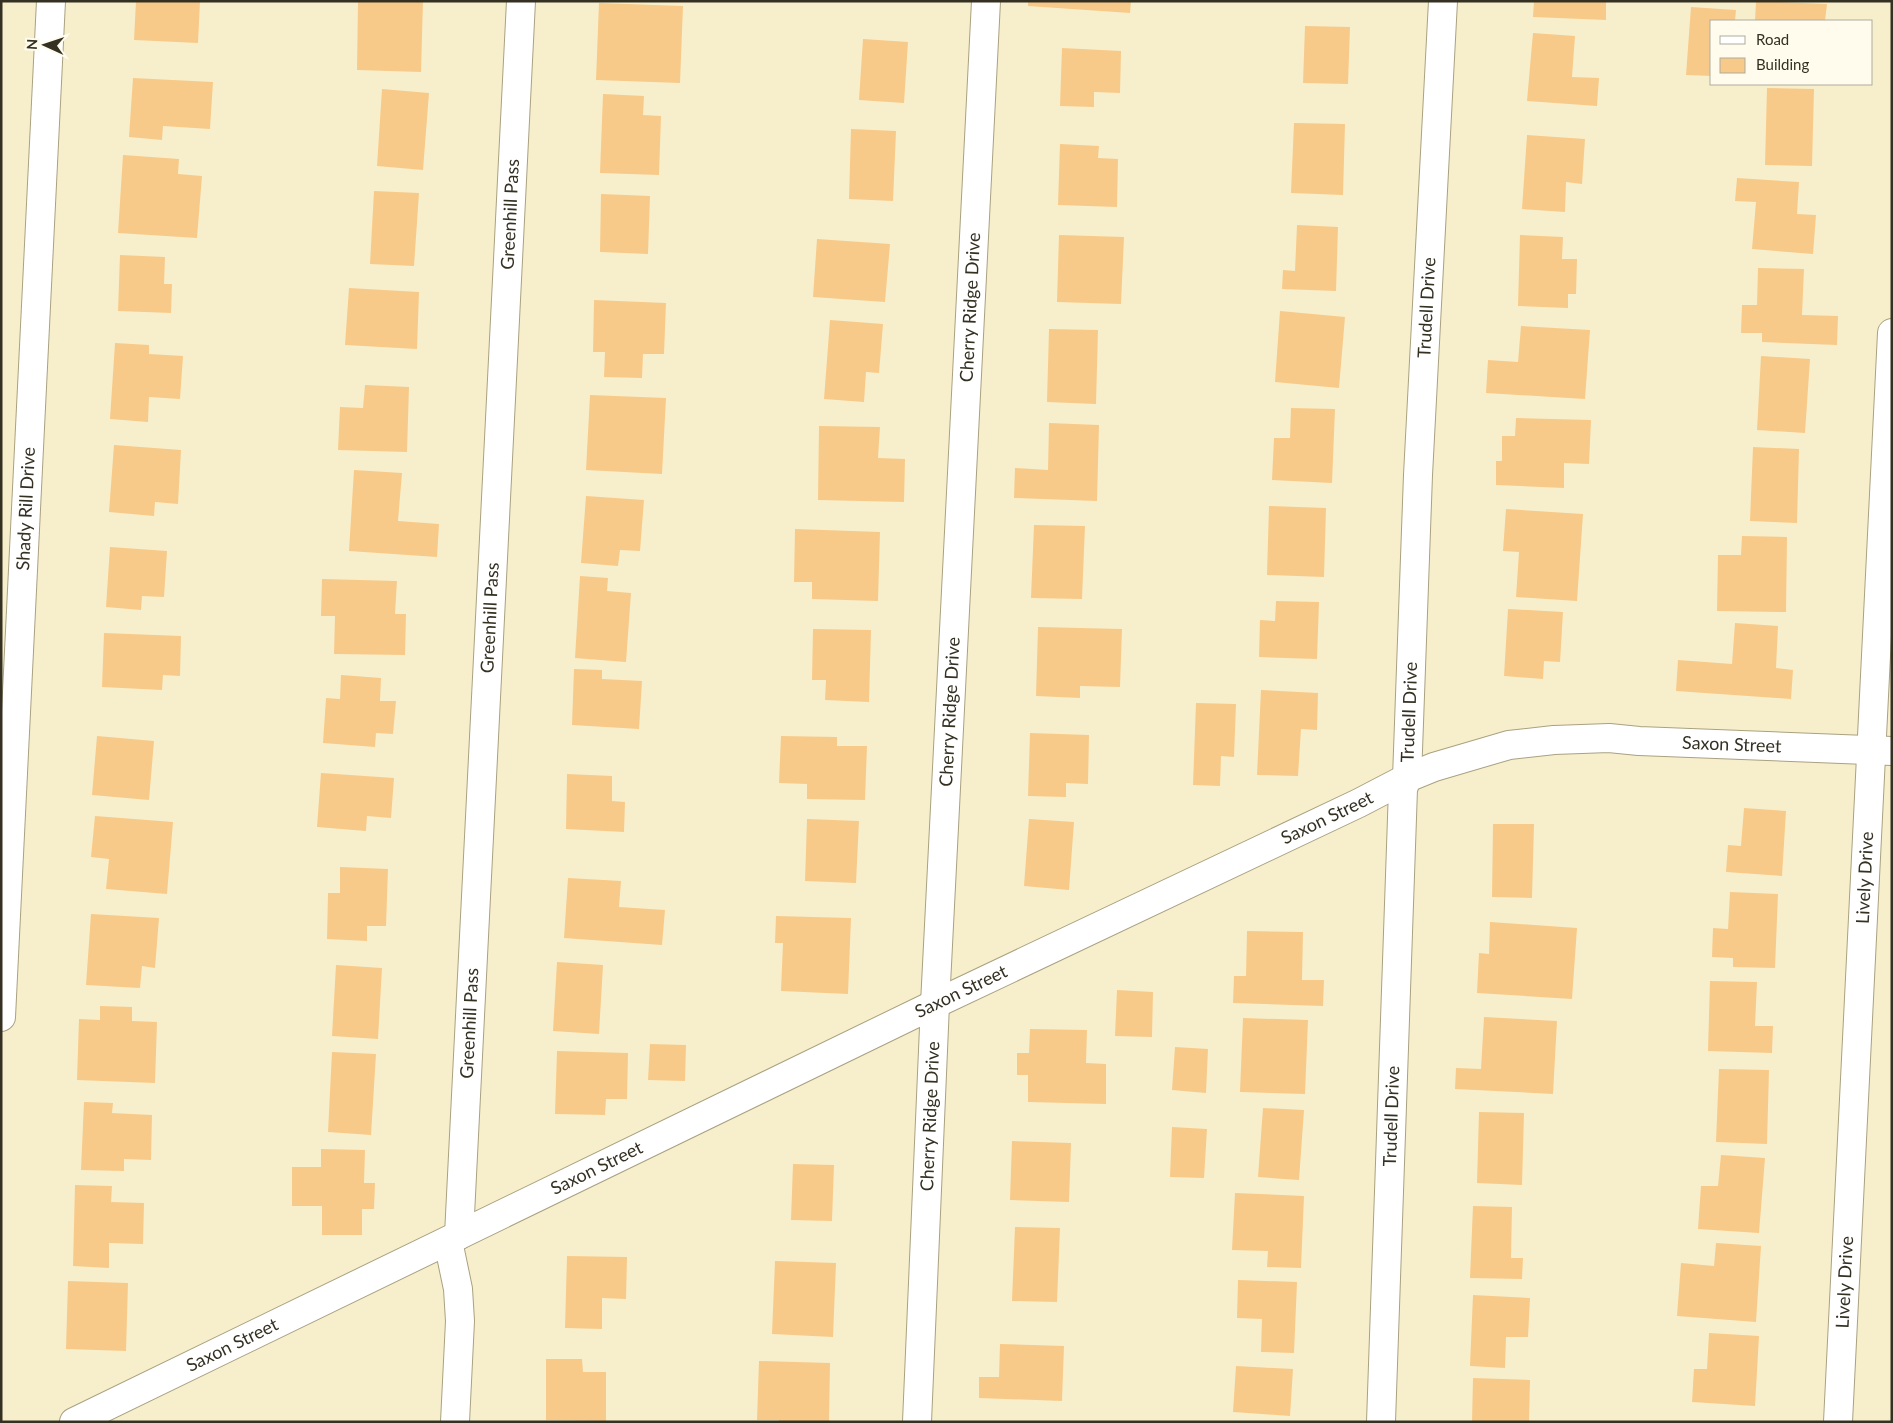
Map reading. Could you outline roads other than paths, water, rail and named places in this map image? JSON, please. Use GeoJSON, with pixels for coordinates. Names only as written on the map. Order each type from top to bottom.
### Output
{"type":"FeatureCollection","features":[{"type":"Feature","properties":{"kind":"street","name":"Shady Rill Drive"},"geometry":{"type":"LineString","coordinates":[[1,1017],[51,1]]}},
{"type":"Feature","properties":{"kind":"street","name":"Greenhill Pass"},"geometry":{"type":"LineString","coordinates":[[455,1422],[460,1321],[453,1238],[521,1]]}},
{"type":"Feature","properties":{"kind":"street","name":"Cherry Ridge Drive"},"geometry":{"type":"LineString","coordinates":[[917,1422],[935,1004],[986,1]]}},
{"type":"Feature","properties":{"kind":"street","name":"Trudell Drive"},"geometry":{"type":"LineString","coordinates":[[1381,1422],[1403,789],[1407,778],[1418,475],[1443,1]]}},
{"type":"Feature","properties":{"kind":"street","name":"Lively Drive"},"geometry":{"type":"LineString","coordinates":[[1838,1422],[1881,751],[1892,333]]}},
{"type":"Feature","properties":{"kind":"street","name":"Saxon Street"},"geometry":{"type":"LineString","coordinates":[[74,1422],[935,1004],[1359,803],[1407,778],[1434,767],[1509,745],[1554,740],[1609,738],[1639,741],[1881,751]]}}]}
